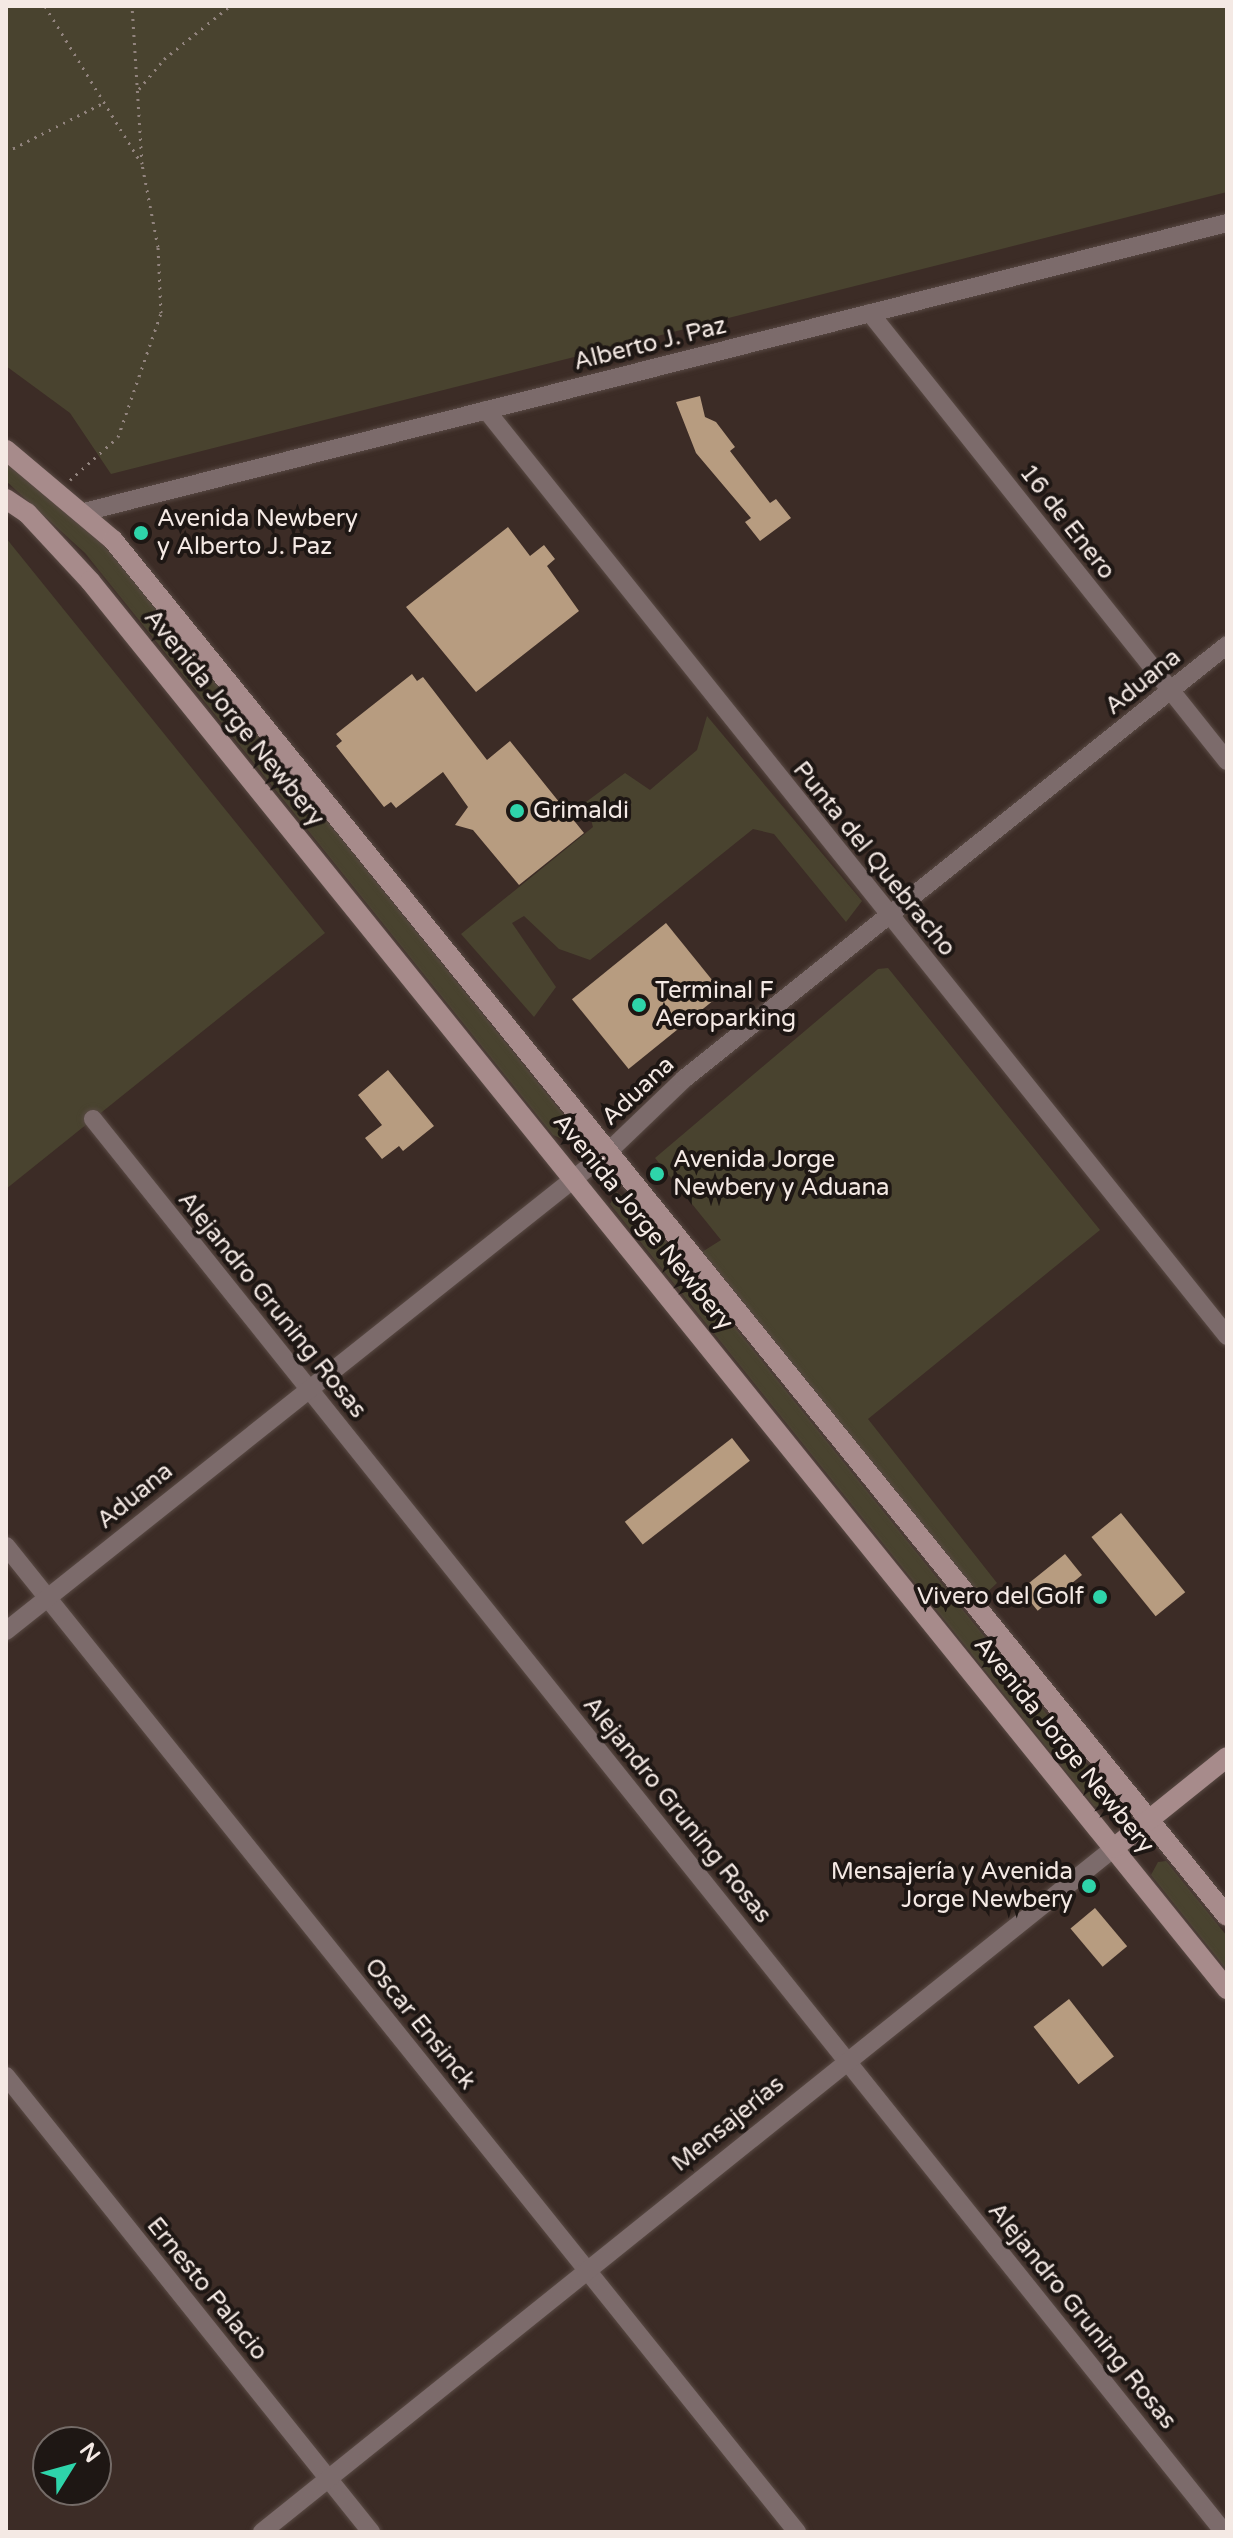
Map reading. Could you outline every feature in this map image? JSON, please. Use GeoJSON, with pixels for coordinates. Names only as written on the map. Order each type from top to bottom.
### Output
{"type":"FeatureCollection","features":[{"type":"Feature","properties":{"kind":"main road","name":"Avenida Jorge Newbery"},"geometry":{"type":"LineString","coordinates":[[6,450],[84,512],[113,540],[610,1150],[1227,1916]]}},
{"type":"Feature","properties":{"kind":"main road","name":"Avenida Jorge Newbery"},"geometry":{"type":"LineString","coordinates":[[6,499],[27,513],[90,581],[1227,1989]]}},
{"type":"Feature","properties":{"kind":"main road","name":"Mensajerías"},"geometry":{"type":"LineString","coordinates":[[1114,1848],[1227,1757]]}},
{"type":"Feature","properties":{"kind":"street","name":"Alberto J. Paz"},"geometry":{"type":"LineString","coordinates":[[84,512],[1227,223]]}},
{"type":"Feature","properties":{"kind":"street","name":"16 de Enero"},"geometry":{"type":"LineString","coordinates":[[870,313],[1227,761]]}},
{"type":"Feature","properties":{"kind":"street","name":"Punta del Quebracho"},"geometry":{"type":"LineString","coordinates":[[486,410],[1227,1336]]}},
{"type":"Feature","properties":{"kind":"street","name":"Aduana"},"geometry":{"type":"LineString","coordinates":[[6,1631],[308,1387],[610,1150],[684,1079],[1227,645]]}},
{"type":"Feature","properties":{"kind":"street","name":"Alejandro Gruning Rosas"},"geometry":{"type":"LineString","coordinates":[[93,1119],[1224,2532]]}},
{"type":"Feature","properties":{"kind":"street","name":"Oscar Ensinck"},"geometry":{"type":"LineString","coordinates":[[6,1546],[797,2532]]}},
{"type":"Feature","properties":{"kind":"street","name":"Mensajerías"},"geometry":{"type":"LineString","coordinates":[[262,2532],[1114,1848]]}},
{"type":"Feature","properties":{"kind":"street","name":"Ernesto Palacio"},"geometry":{"type":"LineString","coordinates":[[6,2076],[371,2532]]}},
{"type":"Feature","properties":{"kind":"path"},"geometry":{"type":"LineString","coordinates":[[45,6],[142,164]]}},
{"type":"Feature","properties":{"kind":"path"},"geometry":{"type":"LineString","coordinates":[[59,491],[118,437],[161,313],[158,247],[142,164],[132,6]]}},
{"type":"Feature","properties":{"kind":"path"},"geometry":{"type":"LineString","coordinates":[[139,89],[164,59],[230,6]]}},
{"type":"Feature","properties":{"kind":"path"},"geometry":{"type":"LineString","coordinates":[[6,152],[104,102]]}},
{"type":"Feature","properties":{"kind":"shaded area"},"geometry":{"type":"Polygon","coordinates":[[[6,6],[1227,6],[1227,192],[111,474],[70,413],[6,366],[6,6]]]}},
{"type":"Feature","properties":{"kind":"shaded area"},"geometry":{"type":"Polygon","coordinates":[[[6,461],[55,498],[112,554],[571,1124],[569,1131],[560,1138],[553,1135],[85,553],[6,481],[6,461]]]}},
{"type":"Feature","properties":{"kind":"shaded area"},"geometry":{"type":"Polygon","coordinates":[[[6,538],[325,933],[6,1189],[6,538]]]}},
{"type":"Feature","properties":{"kind":"shaded area"},"geometry":{"type":"Polygon","coordinates":[[[707,716],[862,901],[846,922],[774,834],[753,829],[590,960],[559,949],[524,916],[512,923],[556,987],[534,1017],[461,934],[593,827],[586,802],[625,773],[650,790],[697,750],[707,716]]]}},
{"type":"Feature","properties":{"kind":"shaded area"},"geometry":{"type":"Polygon","coordinates":[[[888,968],[1100,1230],[868,1419],[997,1583],[981,1598],[702,1252],[721,1240],[655,1158],[878,969],[888,968]]]}},
{"type":"Feature","properties":{"kind":"shaded area"},"geometry":{"type":"Polygon","coordinates":[[[617,1192],[637,1206],[1026,1688],[1112,1796],[1110,1803],[1102,1809],[1094,1806],[610,1204],[617,1192]]]}},
{"type":"Feature","properties":{"kind":"shaded area"},"geometry":{"type":"Polygon","coordinates":[[[1166,1861],[1227,1936],[1227,1970],[1151,1875],[1158,1862],[1166,1861]]]}},
{"type":"Feature","properties":{"kind":"building"},"geometry":{"type":"Polygon","coordinates":[[[700,396],[705,417],[716,422],[735,447],[730,451],[770,503],[776,499],[791,518],[760,541],[745,522],[751,518],[696,453],[676,402],[700,396]]]}},
{"type":"Feature","properties":{"kind":"building"},"geometry":{"type":"Polygon","coordinates":[[[508,527],[530,556],[544,545],[555,559],[547,566],[579,611],[476,692],[406,607],[508,527]]]}},
{"type":"Feature","properties":{"kind":"building"},"geometry":{"type":"Polygon","coordinates":[[[412,674],[417,681],[423,677],[487,760],[510,741],[584,833],[519,885],[473,830],[455,825],[468,807],[443,772],[396,808],[391,802],[384,807],[336,746],[342,741],[336,734],[412,674]]]}},
{"type":"Feature","properties":{"kind":"building"},"geometry":{"type":"Polygon","coordinates":[[[666,923],[723,993],[629,1069],[572,999],[666,923]]]}},
{"type":"Feature","properties":{"kind":"building"},"geometry":{"type":"Polygon","coordinates":[[[388,1070],[434,1126],[403,1151],[399,1146],[382,1159],[365,1138],[382,1125],[358,1095],[388,1070]]]}},
{"type":"Feature","properties":{"kind":"building"},"geometry":{"type":"Polygon","coordinates":[[[732,1438],[750,1461],[643,1545],[625,1522],[732,1438]]]}},
{"type":"Feature","properties":{"kind":"building"},"geometry":{"type":"Polygon","coordinates":[[[1121,1513],[1185,1592],[1156,1616],[1091,1537],[1121,1513]]]}},
{"type":"Feature","properties":{"kind":"building"},"geometry":{"type":"Polygon","coordinates":[[[1065,1554],[1082,1575],[1038,1611],[1021,1590],[1065,1554]]]}},
{"type":"Feature","properties":{"kind":"building"},"geometry":{"type":"Polygon","coordinates":[[[1095,1908],[1127,1946],[1103,1967],[1070,1929],[1095,1908]]]}},
{"type":"Feature","properties":{"kind":"building"},"geometry":{"type":"Polygon","coordinates":[[[1069,1999],[1114,2057],[1078,2084],[1034,2027],[1069,1999]]]}},
{"type":"Feature","properties":{"kind":"place","name":"Avenida Newbery y Alberto J. Paz"},"geometry":{"type":"Point","coordinates":[141,533]}},
{"type":"Feature","properties":{"kind":"place","name":"Grimaldi"},"geometry":{"type":"Point","coordinates":[517,811]}},
{"type":"Feature","properties":{"kind":"place","name":"Terminal F Aeroparking"},"geometry":{"type":"Point","coordinates":[639,1005]}},
{"type":"Feature","properties":{"kind":"place","name":"Avenida Jorge Newbery y Aduana"},"geometry":{"type":"Point","coordinates":[657,1174]}},
{"type":"Feature","properties":{"kind":"place","name":"Vivero del Golf"},"geometry":{"type":"Point","coordinates":[1100,1597]}},
{"type":"Feature","properties":{"kind":"place","name":"Mensajería y Avenida Jorge Newbery"},"geometry":{"type":"Point","coordinates":[1089,1886]}}]}
